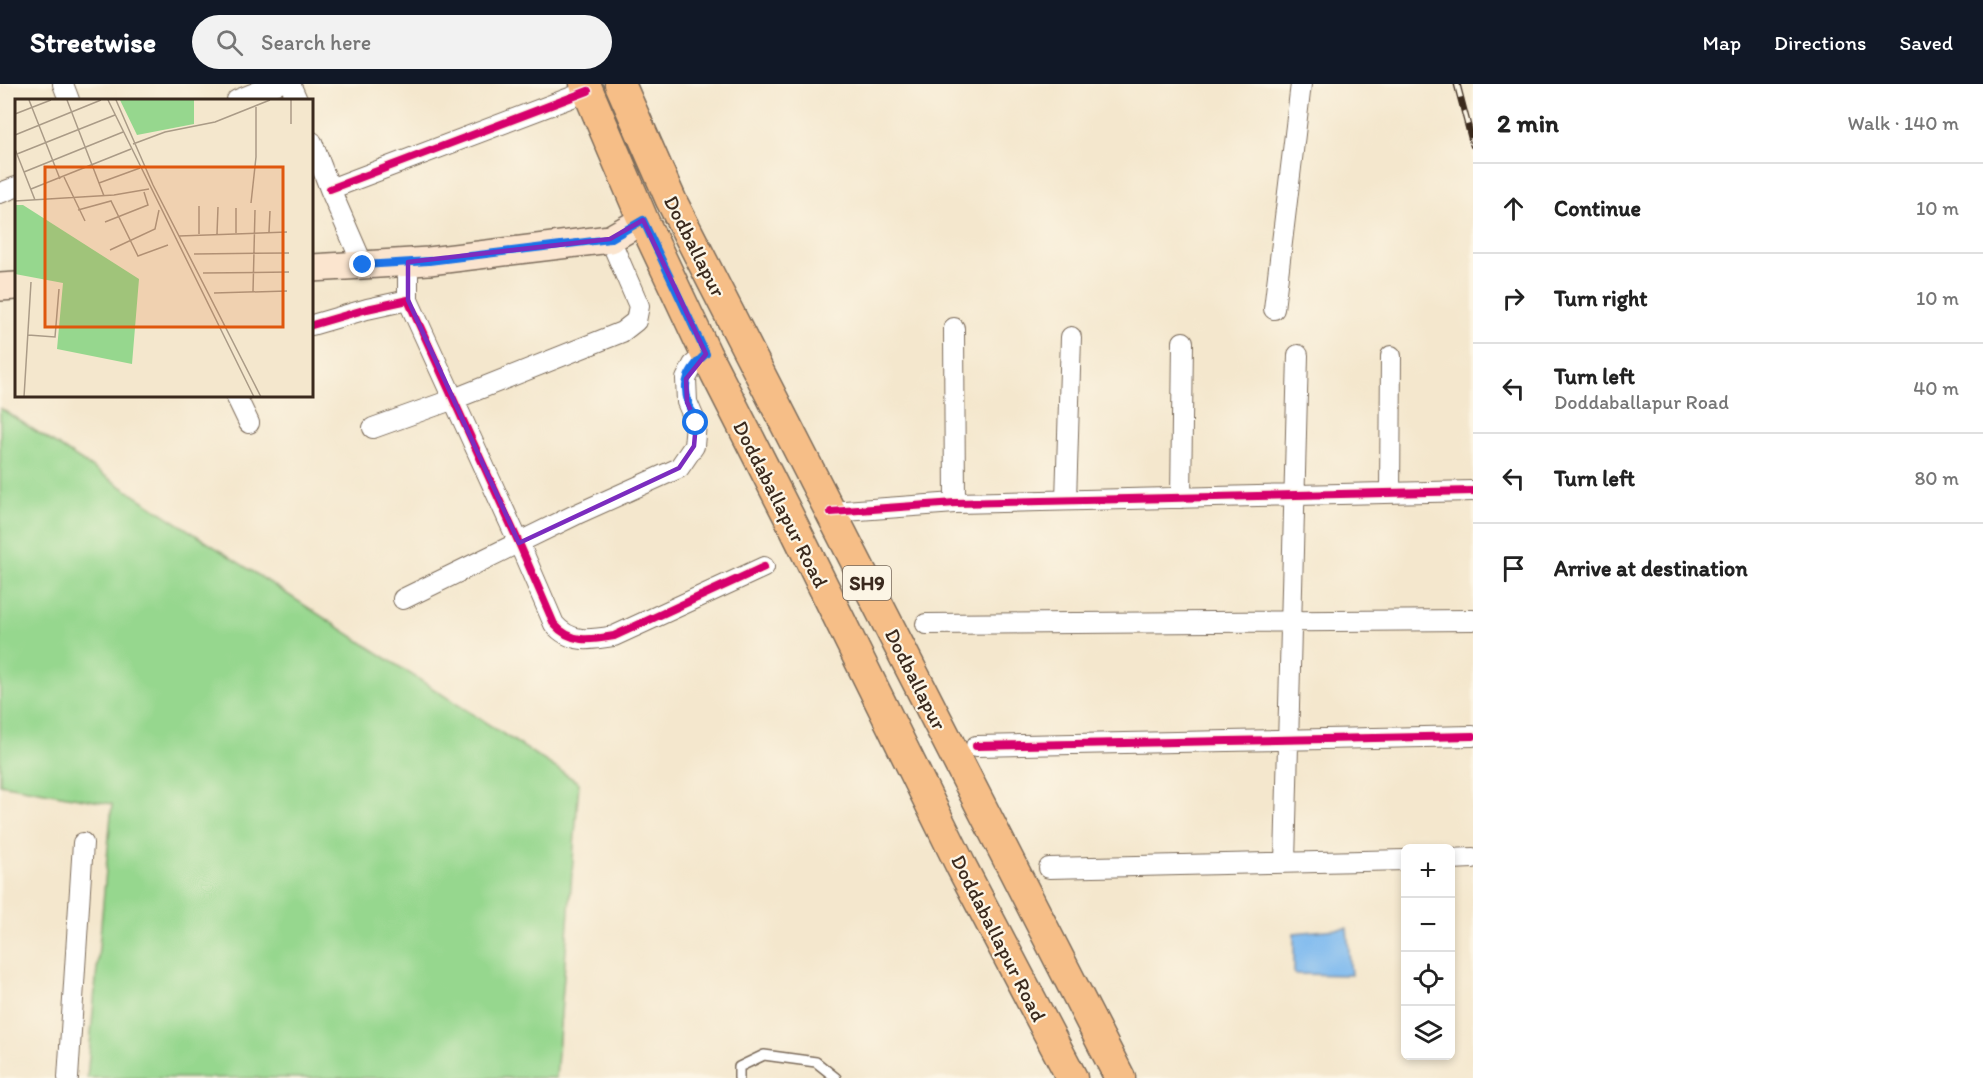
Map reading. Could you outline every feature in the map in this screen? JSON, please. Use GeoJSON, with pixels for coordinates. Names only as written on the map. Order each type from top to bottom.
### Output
{"type":"FeatureCollection","features":[{"type":"Feature","properties":{"kind":"main road","name":"Dodballapur"},"geometry":{"type":"LineString","coordinates":[[620,84],[670,200],[1120,1078]]}},
{"type":"Feature","properties":{"kind":"main road","name":"Doddaballapur Road"},"geometry":{"type":"LineString","coordinates":[[586,88],[643,220],[706,354],[961,866],[1072,1078]]}},
{"type":"Feature","properties":{"kind":"street"},"geometry":{"type":"LineString","coordinates":[[63,84],[69,99]]}},
{"type":"Feature","properties":{"kind":"street"},"geometry":{"type":"LineString","coordinates":[[240,99],[278,84]]}},
{"type":"Feature","properties":{"kind":"street"},"geometry":{"type":"LineString","coordinates":[[290,84],[297,99]]}},
{"type":"Feature","properties":{"kind":"street"},"geometry":{"type":"LineString","coordinates":[[1274,309],[1301,84]]}},
{"type":"Feature","properties":{"kind":"street"},"geometry":{"type":"LineString","coordinates":[[330,189],[586,88]]}},
{"type":"Feature","properties":{"kind":"street"},"geometry":{"type":"LineString","coordinates":[[314,147],[363,265]]}},
{"type":"Feature","properties":{"kind":"street"},"geometry":{"type":"LineString","coordinates":[[0,193],[15,187]]}},
{"type":"Feature","properties":{"kind":"street"},"geometry":{"type":"LineString","coordinates":[[314,268],[408,262],[610,239],[643,220]]}},
{"type":"Feature","properties":{"kind":"street"},"geometry":{"type":"LineString","coordinates":[[373,428],[454,399],[622,332],[636,321],[639,306],[610,239]]}},
{"type":"Feature","properties":{"kind":"street"},"geometry":{"type":"LineString","coordinates":[[408,262],[408,300],[554,624],[561,633],[575,639],[593,640],[614,636],[764,567]]}},
{"type":"Feature","properties":{"kind":"street"},"geometry":{"type":"LineString","coordinates":[[0,287],[15,286]]}},
{"type":"Feature","properties":{"kind":"street"},"geometry":{"type":"LineString","coordinates":[[314,324],[408,300]]}},
{"type":"Feature","properties":{"kind":"street"},"geometry":{"type":"LineString","coordinates":[[954,328],[955,503]]}},
{"type":"Feature","properties":{"kind":"street"},"geometry":{"type":"LineString","coordinates":[[1066,500],[1071,338]]}},
{"type":"Feature","properties":{"kind":"street"},"geometry":{"type":"LineString","coordinates":[[1181,498],[1183,342]]}},
{"type":"Feature","properties":{"kind":"street"},"geometry":{"type":"LineString","coordinates":[[403,599],[679,468],[694,446],[696,423],[687,402],[686,379],[693,365],[706,354]]}},
{"type":"Feature","properties":{"kind":"street"},"geometry":{"type":"LineString","coordinates":[[1285,862],[1298,356]]}},
{"type":"Feature","properties":{"kind":"street"},"geometry":{"type":"LineString","coordinates":[[1390,493],[1391,356]]}},
{"type":"Feature","properties":{"kind":"street"},"geometry":{"type":"LineString","coordinates":[[237,398],[249,423]]}},
{"type":"Feature","properties":{"kind":"street"},"geometry":{"type":"LineString","coordinates":[[831,512],[955,503],[1473,491]]}},
{"type":"Feature","properties":{"kind":"street"},"geometry":{"type":"LineString","coordinates":[[926,624],[1473,620]]}},
{"type":"Feature","properties":{"kind":"street"},"geometry":{"type":"LineString","coordinates":[[976,746],[1473,736]]}},
{"type":"Feature","properties":{"kind":"street"},"geometry":{"type":"LineString","coordinates":[[68,1078],[83,843]]}},
{"type":"Feature","properties":{"kind":"street"},"geometry":{"type":"LineString","coordinates":[[1455,859],[1473,858]]}},
{"type":"Feature","properties":{"kind":"street"},"geometry":{"type":"LineString","coordinates":[[1049,867],[1401,860]]}},
{"type":"Feature","properties":{"kind":"lane"},"geometry":{"type":"LineString","coordinates":[[739,1078],[740,1067],[764,1055],[816,1062],[836,1078]]}},
{"type":"Feature","properties":{"kind":"highlighted area"},"geometry":{"type":"Polygon","coordinates":[[[643,220],[706,354],[686,379],[687,402],[696,423],[694,446],[679,468],[519,543],[408,300],[408,262],[610,239],[643,220]]]}},
{"type":"Feature","properties":{"kind":"green space"},"geometry":{"type":"Polygon","coordinates":[[[0,408],[579,783],[556,1078],[87,1078],[112,804],[0,784],[0,408]]]}},
{"type":"Feature","properties":{"kind":"water"},"geometry":{"type":"Polygon","coordinates":[[[1347,928],[1351,975],[1294,974],[1294,933],[1347,928]]]}},
{"type":"Feature","properties":{"kind":"railway"},"geometry":{"type":"LineString","coordinates":[[1457,84],[1473,145]]}},
{"type":"Feature","properties":{"kind":"cycle path"},"geometry":{"type":"LineString","coordinates":[[330,189],[588,91]]}},
{"type":"Feature","properties":{"kind":"cycle path"},"geometry":{"type":"LineString","coordinates":[[314,324],[408,300],[554,624],[567,635],[582,639],[614,636],[764,567]]}},
{"type":"Feature","properties":{"kind":"cycle path"},"geometry":{"type":"LineString","coordinates":[[831,512],[955,503],[1473,491]]}},
{"type":"Feature","properties":{"kind":"cycle path"},"geometry":{"type":"LineString","coordinates":[[976,746],[1473,736]]}},
{"type":"Feature","properties":{"kind":"route"},"geometry":{"type":"LineString","coordinates":[[363,265],[429,261],[610,239],[643,220],[706,354],[693,365],[686,379],[687,402],[696,423]]}}]}
